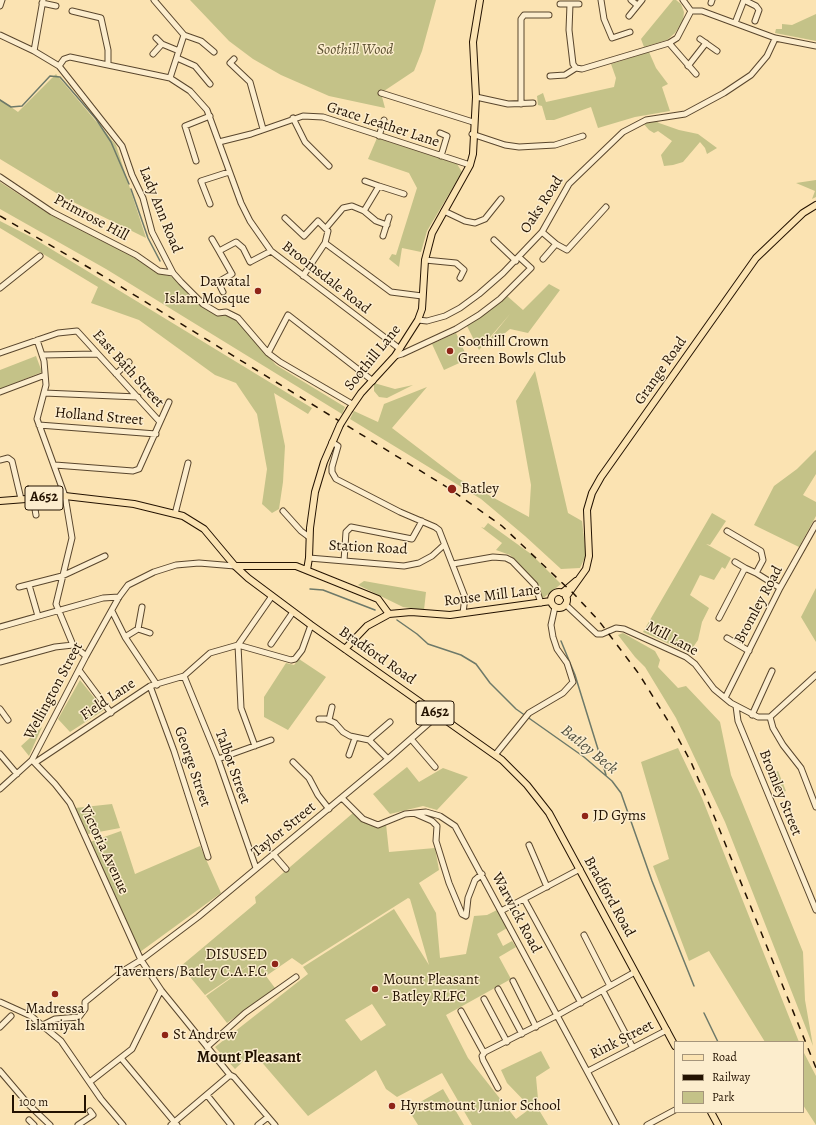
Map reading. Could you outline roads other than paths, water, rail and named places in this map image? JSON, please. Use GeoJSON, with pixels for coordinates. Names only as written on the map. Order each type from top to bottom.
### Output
{"type":"FeatureCollection","features":[{"type":"Feature","properties":{"kind":"main road","name":"Soothill Lane"},"geometry":{"type":"LineString","coordinates":[[306,570],[309,558],[309,536],[316,492],[332,442],[351,407],[395,356],[418,320],[425,260],[432,233],[470,165],[473,154],[472,134],[476,97],[474,42],[480,0]]}},
{"type":"Feature","properties":{"kind":"main road","name":"Grange Road"},"geometry":{"type":"LineString","coordinates":[[564,595],[580,578],[586,568],[589,556],[587,510],[592,493],[601,477],[756,258],[803,213],[816,205]]}},
{"type":"Feature","properties":{"kind":"main road","name":"Bradford Road"},"geometry":{"type":"LineString","coordinates":[[0,501],[65,496],[134,504],[183,516],[204,529],[235,566],[272,596],[495,755],[527,785],[546,809],[674,1044]]}},
{"type":"Feature","properties":{"kind":"main road"},"geometry":{"type":"LineString","coordinates":[[235,566],[296,566],[378,599],[389,614]]}},
{"type":"Feature","properties":{"kind":"main road"},"geometry":{"type":"LineString","coordinates":[[555,593],[564,595],[565,604],[562,607],[555,607],[551,601],[555,593]]}},
{"type":"Feature","properties":{"kind":"main road","name":"Rouse Mill Lane"},"geometry":{"type":"LineString","coordinates":[[345,649],[367,626],[389,614],[399,612],[450,615],[551,601]]}},
{"type":"Feature","properties":{"kind":"main road"},"geometry":{"type":"LineString","coordinates":[[712,1113],[718,1125]]}},
{"type":"Feature","properties":{"kind":"street"},"geometry":{"type":"LineString","coordinates":[[0,6],[2,0]]}},
{"type":"Feature","properties":{"kind":"street"},"geometry":{"type":"LineString","coordinates":[[154,0],[162,11],[180,28],[184,35],[201,41],[214,52]]}},
{"type":"Feature","properties":{"kind":"street"},"geometry":{"type":"LineString","coordinates":[[601,0],[604,20],[612,38],[630,32]]}},
{"type":"Feature","properties":{"kind":"street"},"geometry":{"type":"LineString","coordinates":[[631,0],[637,5]]}},
{"type":"Feature","properties":{"kind":"street"},"geometry":{"type":"LineString","coordinates":[[629,16],[642,0]]}},
{"type":"Feature","properties":{"kind":"street"},"geometry":{"type":"LineString","coordinates":[[683,0],[691,11]]}},
{"type":"Feature","properties":{"kind":"street"},"geometry":{"type":"LineString","coordinates":[[734,23],[744,0],[756,6],[759,10],[756,21]]}},
{"type":"Feature","properties":{"kind":"street"},"geometry":{"type":"LineString","coordinates":[[34,50],[43,2],[56,6]]}},
{"type":"Feature","properties":{"kind":"street"},"geometry":{"type":"LineString","coordinates":[[560,4],[579,4]]}},
{"type":"Feature","properties":{"kind":"street"},"geometry":{"type":"LineString","coordinates":[[570,4],[571,53],[573,64],[576,68]]}},
{"type":"Feature","properties":{"kind":"street"},"geometry":{"type":"LineString","coordinates":[[72,11],[101,18],[108,50],[108,65]]}},
{"type":"Feature","properties":{"kind":"street"},"geometry":{"type":"LineString","coordinates":[[691,11],[702,11],[776,38],[816,46]]}},
{"type":"Feature","properties":{"kind":"street"},"geometry":{"type":"LineString","coordinates":[[550,76],[564,75],[576,68],[582,69],[670,43],[677,38],[691,11]]}},
{"type":"Feature","properties":{"kind":"street"},"geometry":{"type":"LineString","coordinates":[[521,104],[521,19],[524,15],[549,15]]}},
{"type":"Feature","properties":{"kind":"street","name":"Lady Ann Road"},"geometry":{"type":"LineString","coordinates":[[0,35],[34,50],[59,66],[122,146],[132,175],[143,198],[152,232],[173,273],[203,304],[218,313],[226,312],[238,318],[268,353],[351,407]]}},
{"type":"Feature","properties":{"kind":"street"},"geometry":{"type":"LineString","coordinates":[[170,78],[184,35]]}},
{"type":"Feature","properties":{"kind":"street"},"geometry":{"type":"LineString","coordinates":[[156,38],[162,44],[179,51]]}},
{"type":"Feature","properties":{"kind":"street"},"geometry":{"type":"LineString","coordinates":[[700,38],[717,51]]}},
{"type":"Feature","properties":{"kind":"street","name":"Oaks Road"},"geometry":{"type":"LineString","coordinates":[[418,320],[427,321],[445,316],[460,308],[479,294],[517,259],[542,232],[569,184],[623,132],[643,121],[685,114],[724,93],[751,74],[767,56],[774,41]]}},
{"type":"Feature","properties":{"kind":"street"},"geometry":{"type":"LineString","coordinates":[[670,43],[696,74]]}},
{"type":"Feature","properties":{"kind":"street"},"geometry":{"type":"LineString","coordinates":[[153,54],[162,44]]}},
{"type":"Feature","properties":{"kind":"street"},"geometry":{"type":"LineString","coordinates":[[688,66],[706,44]]}},
{"type":"Feature","properties":{"kind":"street","name":"Broomsdale Road"},"geometry":{"type":"LineString","coordinates":[[59,66],[64,59],[70,57],[170,78],[184,86],[204,105],[210,116],[229,172],[250,221],[272,251],[400,349]]}},
{"type":"Feature","properties":{"kind":"street"},"geometry":{"type":"LineString","coordinates":[[177,58],[195,66],[210,84]]}},
{"type":"Feature","properties":{"kind":"street"},"geometry":{"type":"LineString","coordinates":[[234,59],[230,63],[250,82],[263,129]]}},
{"type":"Feature","properties":{"kind":"street"},"geometry":{"type":"LineString","coordinates":[[381,93],[473,122]]}},
{"type":"Feature","properties":{"kind":"street"},"geometry":{"type":"LineString","coordinates":[[476,97],[508,104],[533,103]]}},
{"type":"Feature","properties":{"kind":"street"},"geometry":{"type":"LineString","coordinates":[[196,161],[185,126],[210,116]]}},
{"type":"Feature","properties":{"kind":"street","name":"Grace Leather Lane"},"geometry":{"type":"LineString","coordinates":[[219,142],[251,134],[293,118],[303,116],[323,116],[379,136],[470,165]]}},
{"type":"Feature","properties":{"kind":"street"},"geometry":{"type":"LineString","coordinates":[[293,118],[304,142],[329,166]]}},
{"type":"Feature","properties":{"kind":"street"},"geometry":{"type":"LineString","coordinates":[[379,136],[384,120]]}},
{"type":"Feature","properties":{"kind":"street"},"geometry":{"type":"LineString","coordinates":[[440,133],[447,136],[441,156]]}},
{"type":"Feature","properties":{"kind":"street"},"geometry":{"type":"LineString","coordinates":[[472,134],[505,145],[518,147],[556,145],[583,136]]}},
{"type":"Feature","properties":{"kind":"street"},"geometry":{"type":"LineString","coordinates":[[210,204],[201,181],[229,172]]}},
{"type":"Feature","properties":{"kind":"street","name":"Primrose Hill"},"geometry":{"type":"LineString","coordinates":[[0,178],[52,212],[136,255],[159,271],[173,273]]}},
{"type":"Feature","properties":{"kind":"street"},"geometry":{"type":"LineString","coordinates":[[365,181],[404,194]]}},
{"type":"Feature","properties":{"kind":"street"},"geometry":{"type":"LineString","coordinates":[[364,211],[379,186]]}},
{"type":"Feature","properties":{"kind":"street"},"geometry":{"type":"LineString","coordinates":[[444,211],[465,221],[475,223],[485,219],[501,199]]}},
{"type":"Feature","properties":{"kind":"street"},"geometry":{"type":"LineString","coordinates":[[326,228],[343,208],[352,206],[364,211],[376,220],[387,225]]}},
{"type":"Feature","properties":{"kind":"street"},"geometry":{"type":"LineString","coordinates":[[542,232],[556,244],[567,250],[606,207]]}},
{"type":"Feature","properties":{"kind":"street"},"geometry":{"type":"LineString","coordinates":[[383,236],[389,217]]}},
{"type":"Feature","properties":{"kind":"street"},"geometry":{"type":"LineString","coordinates":[[285,218],[304,236],[318,221],[328,231],[325,243],[303,276]]}},
{"type":"Feature","properties":{"kind":"street"},"geometry":{"type":"LineString","coordinates":[[212,239],[232,274],[218,282],[223,292]]}},
{"type":"Feature","properties":{"kind":"street"},"geometry":{"type":"LineString","coordinates":[[395,356],[456,329],[479,316],[500,299],[531,268],[517,259],[494,240]]}},
{"type":"Feature","properties":{"kind":"street"},"geometry":{"type":"LineString","coordinates":[[219,251],[236,242],[243,248],[250,262],[272,251]]}},
{"type":"Feature","properties":{"kind":"street"},"geometry":{"type":"LineString","coordinates":[[325,243],[391,292],[422,296]]}},
{"type":"Feature","properties":{"kind":"street"},"geometry":{"type":"LineString","coordinates":[[543,259],[556,244]]}},
{"type":"Feature","properties":{"kind":"street"},"geometry":{"type":"LineString","coordinates":[[0,288],[40,256]]}},
{"type":"Feature","properties":{"kind":"street"},"geometry":{"type":"LineString","coordinates":[[425,260],[456,263],[464,270],[460,278]]}},
{"type":"Feature","properties":{"kind":"street"},"geometry":{"type":"LineString","coordinates":[[268,353],[288,315],[373,381]]}},
{"type":"Feature","properties":{"kind":"street","name":"East Bath Street"},"geometry":{"type":"LineString","coordinates":[[37,340],[58,333],[78,331],[97,354],[160,422]]}},
{"type":"Feature","properties":{"kind":"street"},"geometry":{"type":"LineString","coordinates":[[0,353],[37,340],[42,355],[46,385],[37,419],[65,496],[72,538],[56,604],[57,610],[73,645],[86,656]]}},
{"type":"Feature","properties":{"kind":"street"},"geometry":{"type":"LineString","coordinates":[[42,355],[97,354]]}},
{"type":"Feature","properties":{"kind":"street"},"geometry":{"type":"LineString","coordinates":[[116,374],[129,362]]}},
{"type":"Feature","properties":{"kind":"street"},"geometry":{"type":"LineString","coordinates":[[0,392],[45,375]]}},
{"type":"Feature","properties":{"kind":"street"},"geometry":{"type":"LineString","coordinates":[[44,393],[138,397]]}},
{"type":"Feature","properties":{"kind":"street"},"geometry":{"type":"LineString","coordinates":[[55,465],[133,471],[139,468],[156,434],[169,402]]}},
{"type":"Feature","properties":{"kind":"street","name":"Holland Street"},"geometry":{"type":"LineString","coordinates":[[39,426],[156,434]]}},
{"type":"Feature","properties":{"kind":"street"},"geometry":{"type":"LineString","coordinates":[[332,442],[338,446],[332,467],[332,472],[336,479],[439,530],[465,597],[463,613]]}},
{"type":"Feature","properties":{"kind":"street"},"geometry":{"type":"LineString","coordinates":[[0,460],[8,458],[12,460],[21,499]]}},
{"type":"Feature","properties":{"kind":"street"},"geometry":{"type":"LineString","coordinates":[[175,514],[188,464]]}},
{"type":"Feature","properties":{"kind":"street"},"geometry":{"type":"LineString","coordinates":[[33,498],[36,515]]}},
{"type":"Feature","properties":{"kind":"street"},"geometry":{"type":"LineString","coordinates":[[283,510],[301,531],[309,536]]}},
{"type":"Feature","properties":{"kind":"street"},"geometry":{"type":"LineString","coordinates":[[344,561],[346,532],[351,527],[412,539],[422,522]]}},
{"type":"Feature","properties":{"kind":"street","name":"Bromley Road"},"geometry":{"type":"LineString","coordinates":[[725,698],[780,588],[816,524]]}},
{"type":"Feature","properties":{"kind":"street"},"geometry":{"type":"LineString","coordinates":[[726,529],[761,551],[763,560],[756,572]]}},
{"type":"Feature","properties":{"kind":"street","name":"Station Road"},"geometry":{"type":"LineString","coordinates":[[309,558],[404,566],[419,563],[432,556],[444,545]]}},
{"type":"Feature","properties":{"kind":"street"},"geometry":{"type":"LineString","coordinates":[[19,587],[62,576],[105,556]]}},
{"type":"Feature","properties":{"kind":"street"},"geometry":{"type":"LineString","coordinates":[[453,564],[500,556],[506,558],[512,561],[535,585],[541,603]]}},
{"type":"Feature","properties":{"kind":"street"},"geometry":{"type":"LineString","coordinates":[[735,562],[756,572],[780,588]]}},
{"type":"Feature","properties":{"kind":"street","name":"Wellington Street"},"geometry":{"type":"LineString","coordinates":[[0,789],[34,761],[86,656],[119,597],[128,585],[154,572],[176,565],[199,563],[235,566]]}},
{"type":"Feature","properties":{"kind":"street"},"geometry":{"type":"LineString","coordinates":[[719,618],[745,568]]}},
{"type":"Feature","properties":{"kind":"street"},"geometry":{"type":"LineString","coordinates":[[29,585],[38,616]]}},
{"type":"Feature","properties":{"kind":"street"},"geometry":{"type":"LineString","coordinates":[[255,746],[241,708],[238,645],[272,596]]}},
{"type":"Feature","properties":{"kind":"street"},"geometry":{"type":"LineString","coordinates":[[0,627],[103,598],[119,597]]}},
{"type":"Feature","properties":{"kind":"street","name":"Mill Lane"},"geometry":{"type":"LineString","coordinates":[[565,604],[597,634],[602,634],[616,628],[624,629],[686,657],[695,664],[714,690],[736,706],[752,715],[770,717]]}},
{"type":"Feature","properties":{"kind":"street"},"geometry":{"type":"LineString","coordinates":[[138,629],[142,607]]}},
{"type":"Feature","properties":{"kind":"street"},"geometry":{"type":"LineString","coordinates":[[495,755],[529,713],[563,692],[573,682],[567,663],[557,648],[553,637],[551,625],[555,607]]}},
{"type":"Feature","properties":{"kind":"street"},"geometry":{"type":"LineString","coordinates":[[112,611],[125,636],[157,685]]}},
{"type":"Feature","properties":{"kind":"street"},"geometry":{"type":"LineString","coordinates":[[271,644],[294,612]]}},
{"type":"Feature","properties":{"kind":"street"},"geometry":{"type":"LineString","coordinates":[[238,645],[291,660],[295,659],[302,650],[311,625]]}},
{"type":"Feature","properties":{"kind":"street"},"geometry":{"type":"LineString","coordinates":[[125,636],[138,629],[150,633]]}},
{"type":"Feature","properties":{"kind":"street"},"geometry":{"type":"LineString","coordinates":[[727,638],[748,651]]}},
{"type":"Feature","properties":{"kind":"street"},"geometry":{"type":"LineString","coordinates":[[0,662],[55,647],[73,645]]}},
{"type":"Feature","properties":{"kind":"street","name":"Field Lane"},"geometry":{"type":"LineString","coordinates":[[34,761],[111,713],[129,698],[150,686],[184,676],[210,653],[238,645]]}},
{"type":"Feature","properties":{"kind":"street"},"geometry":{"type":"LineString","coordinates":[[79,670],[111,713]]}},
{"type":"Feature","properties":{"kind":"street"},"geometry":{"type":"LineString","coordinates":[[752,715],[772,671]]}},
{"type":"Feature","properties":{"kind":"street"},"geometry":{"type":"LineString","coordinates":[[816,675],[770,717],[775,733],[801,768],[816,807]]}},
{"type":"Feature","properties":{"kind":"street","name":"Talbot Street"},"geometry":{"type":"LineString","coordinates":[[184,676],[218,759],[256,868]]}},
{"type":"Feature","properties":{"kind":"street","name":"George Street"},"geometry":{"type":"LineString","coordinates":[[150,686],[174,751],[208,857]]}},
{"type":"Feature","properties":{"kind":"street","name":"Bromley Street"},"geometry":{"type":"LineString","coordinates":[[736,706],[738,721],[816,910]]}},
{"type":"Feature","properties":{"kind":"street"},"geometry":{"type":"LineString","coordinates":[[329,720],[332,707]]}},
{"type":"Feature","properties":{"kind":"street"},"geometry":{"type":"LineString","coordinates":[[0,709],[8,720]]}},
{"type":"Feature","properties":{"kind":"street","name":"Taylor Street"},"geometry":{"type":"LineString","coordinates":[[43,1025],[55,1019],[79,1017],[85,1009],[85,1002],[123,971],[141,960],[198,917],[342,798],[438,715]]}},
{"type":"Feature","properties":{"kind":"street"},"geometry":{"type":"LineString","coordinates":[[319,719],[329,720],[335,723],[343,732],[355,738],[369,740],[388,759]]}},
{"type":"Feature","properties":{"kind":"street"},"geometry":{"type":"LineString","coordinates":[[369,740],[390,722]]}},
{"type":"Feature","properties":{"kind":"street"},"geometry":{"type":"LineString","coordinates":[[349,755],[355,738]]}},
{"type":"Feature","properties":{"kind":"street"},"geometry":{"type":"LineString","coordinates":[[410,739],[435,767]]}},
{"type":"Feature","properties":{"kind":"street"},"geometry":{"type":"LineString","coordinates":[[218,759],[271,740]]}},
{"type":"Feature","properties":{"kind":"street"},"geometry":{"type":"LineString","coordinates":[[0,754],[17,774]]}},
{"type":"Feature","properties":{"kind":"street","name":"Victoria Avenue"},"geometry":{"type":"LineString","coordinates":[[34,761],[59,788],[70,804],[141,960],[161,990],[207,1047],[275,1125]]}},
{"type":"Feature","properties":{"kind":"street"},"geometry":{"type":"LineString","coordinates":[[293,762],[309,778],[318,795],[328,809]]}},
{"type":"Feature","properties":{"kind":"street","name":"Warwick Road"},"geometry":{"type":"LineString","coordinates":[[342,798],[363,819],[378,825],[405,814],[426,812],[440,816],[455,826],[616,1125]]}},
{"type":"Feature","properties":{"kind":"street"},"geometry":{"type":"LineString","coordinates":[[415,813],[432,821],[437,826],[436,841],[448,883],[462,914],[466,916],[468,898],[475,880],[482,874]]}},
{"type":"Feature","properties":{"kind":"street"},"geometry":{"type":"LineString","coordinates":[[529,845],[547,887]]}},
{"type":"Feature","properties":{"kind":"street"},"geometry":{"type":"LineString","coordinates":[[273,854],[286,869]]}},
{"type":"Feature","properties":{"kind":"street"},"geometry":{"type":"LineString","coordinates":[[502,911],[580,869]]}},
{"type":"Feature","properties":{"kind":"street"},"geometry":{"type":"LineString","coordinates":[[524,899],[581,1003]]}},
{"type":"Feature","properties":{"kind":"street"},"geometry":{"type":"LineString","coordinates":[[584,935],[610,986]]}},
{"type":"Feature","properties":{"kind":"street"},"geometry":{"type":"LineString","coordinates":[[484,1054],[581,1003],[635,972]]}},
{"type":"Feature","properties":{"kind":"street"},"geometry":{"type":"LineString","coordinates":[[207,1047],[245,1013],[296,977]]}},
{"type":"Feature","properties":{"kind":"street"},"geometry":{"type":"LineString","coordinates":[[513,981],[536,1027]]}},
{"type":"Feature","properties":{"kind":"street"},"geometry":{"type":"LineString","coordinates":[[498,989],[522,1034]]}},
{"type":"Feature","properties":{"kind":"street"},"geometry":{"type":"LineString","coordinates":[[90,1081],[121,1058],[134,1046],[161,990]]}},
{"type":"Feature","properties":{"kind":"street"},"geometry":{"type":"LineString","coordinates":[[602,991],[633,1048]]}},
{"type":"Feature","properties":{"kind":"street"},"geometry":{"type":"LineString","coordinates":[[484,999],[507,1042]]}},
{"type":"Feature","properties":{"kind":"street"},"geometry":{"type":"LineString","coordinates":[[0,1002],[18,1009],[43,1025],[69,1049],[101,1099],[123,1125]]}},
{"type":"Feature","properties":{"kind":"street"},"geometry":{"type":"LineString","coordinates":[[463,1011],[484,1054],[498,1088]]}},
{"type":"Feature","properties":{"kind":"street"},"geometry":{"type":"LineString","coordinates":[[0,1027],[11,1016]]}},
{"type":"Feature","properties":{"kind":"street","name":"Rink Street"},"geometry":{"type":"LineString","coordinates":[[588,1071],[667,1030]]}},
{"type":"Feature","properties":{"kind":"street"},"geometry":{"type":"LineString","coordinates":[[121,1058],[174,1124],[230,1074]]}},
{"type":"Feature","properties":{"kind":"street"},"geometry":{"type":"LineString","coordinates":[[0,1071],[29,1105],[50,1125]]}},
{"type":"Feature","properties":{"kind":"street"},"geometry":{"type":"LineString","coordinates":[[207,1095],[232,1125]]}},
{"type":"Feature","properties":{"kind":"street"},"geometry":{"type":"LineString","coordinates":[[78,1125],[93,1115],[90,1111]]}},
{"type":"Feature","properties":{"kind":"street"},"geometry":{"type":"LineString","coordinates":[[647,1125],[674,1111]]}},
{"type":"Feature","properties":{"kind":"street"},"geometry":{"type":"LineString","coordinates":[[258,1125],[268,1116]]}},
{"type":"Feature","properties":{"kind":"street"},"geometry":{"type":"LineString","coordinates":[[658,1119],[662,1125]]}},
{"type":"Feature","properties":{"kind":"street"},"geometry":{"type":"LineString","coordinates":[[29,1120],[34,1125]]}},
{"type":"Feature","properties":{"kind":"waterway"},"geometry":{"type":"LineString","coordinates":[[0,100],[11,107],[22,106],[50,76],[60,77],[96,119],[111,142],[129,184]]}},
{"type":"Feature","properties":{"kind":"waterway"},"geometry":{"type":"LineString","coordinates":[[131,189],[148,238],[160,261]]}},
{"type":"Feature","properties":{"kind":"waterway","name":"Batley Beck"},"geometry":{"type":"LineString","coordinates":[[310,589],[323,590],[375,610]]}},
{"type":"Feature","properties":{"kind":"waterway","name":"Batley Beck"},"geometry":{"type":"LineString","coordinates":[[397,620],[428,644],[461,655],[476,664],[490,683],[516,709],[584,757],[612,781],[621,793],[652,881],[694,986]]}},
{"type":"Feature","properties":{"kind":"waterway"},"geometry":{"type":"LineString","coordinates":[[561,641],[575,675],[606,775]]}},
{"type":"Feature","properties":{"kind":"waterway","name":"Batley Beck"},"geometry":{"type":"LineString","coordinates":[[704,1013],[718,1041]]}},
{"type":"Feature","properties":{"kind":"railway"},"geometry":{"type":"LineString","coordinates":[[0,216],[105,277],[450,489],[502,526],[574,594],[599,621],[639,674],[673,729],[691,762],[816,1068]]}},
{"type":"Feature","properties":{"kind":"place","name":"Dawatal Islam Mosque"},"geometry":{"type":"Point","coordinates":[258,291]}},
{"type":"Feature","properties":{"kind":"place","name":"Soothill Crown Green Bowls Club"},"geometry":{"type":"Point","coordinates":[450,351]}},
{"type":"Feature","properties":{"kind":"place","name":"Batley"},"geometry":{"type":"Point","coordinates":[452,489]}},
{"type":"Feature","properties":{"kind":"place","name":"JD Gyms"},"geometry":{"type":"Point","coordinates":[585,816]}},
{"type":"Feature","properties":{"kind":"place","name":"DISUSED Taverners/Batley C.A.F.C"},"geometry":{"type":"Point","coordinates":[275,964]}},
{"type":"Feature","properties":{"kind":"place","name":"Mount Pleasant - Batley RLFC"},"geometry":{"type":"Point","coordinates":[375,989]}},
{"type":"Feature","properties":{"kind":"place","name":"Madressa Islamiyah"},"geometry":{"type":"Point","coordinates":[55,994]}},
{"type":"Feature","properties":{"kind":"place","name":"St Andrew"},"geometry":{"type":"Point","coordinates":[165,1035]}},
{"type":"Feature","properties":{"kind":"place","name":"Hyrstmount Junior School"},"geometry":{"type":"Point","coordinates":[392,1106]}},
{"type":"Feature","properties":{"kind":"district","name":"Mount Pleasant"},"geometry":{"type":"Point","coordinates":[249,1058]}},
{"type":"Feature","properties":{"kind":"park label","name":"Soothill Wood"},"geometry":{"type":"Point","coordinates":[355,50]}}]}
